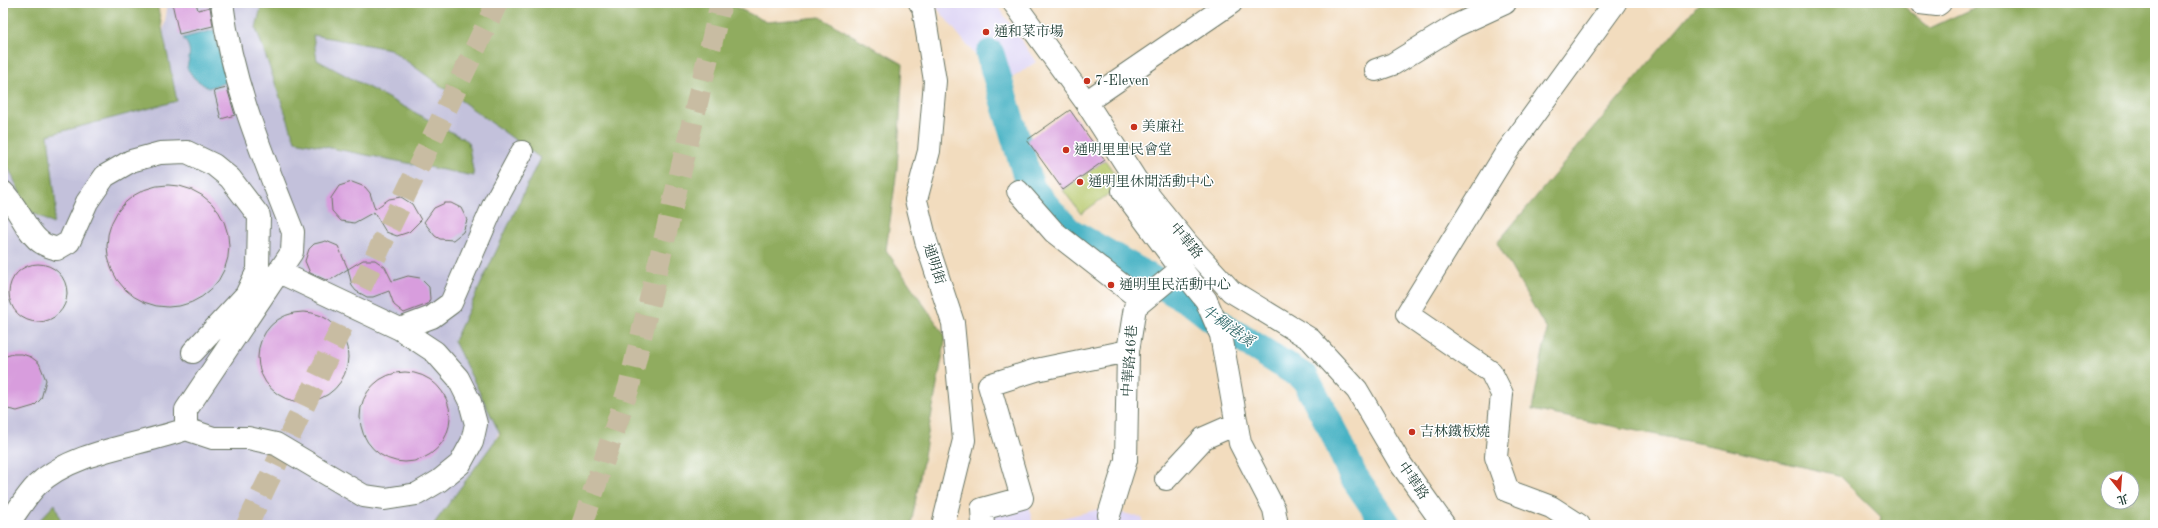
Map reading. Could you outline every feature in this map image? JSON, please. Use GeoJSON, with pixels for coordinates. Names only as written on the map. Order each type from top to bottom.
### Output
{"type":"FeatureCollection","features":[{"type":"Feature","properties":{"kind":"street"},"geometry":{"type":"LineString","coordinates":[[193,352],[251,301],[279,272],[292,252],[293,232],[240,93],[226,34],[222,3]]}},
{"type":"Feature","properties":{"kind":"street","name":"通明街"},"geometry":{"type":"LineString","coordinates":[[920,3],[923,7],[935,81],[929,150],[916,200],[926,241],[953,323],[964,440],[943,525]]}},
{"type":"Feature","properties":{"kind":"street","name":"中華路"},"geometry":{"type":"LineString","coordinates":[[1014,3],[1086,102],[1136,180],[1187,243],[1231,291],[1310,339],[1357,390],[1400,463],[1444,525]]}},
{"type":"Feature","properties":{"kind":"street"},"geometry":{"type":"LineString","coordinates":[[1086,102],[1231,3]]}},
{"type":"Feature","properties":{"kind":"street"},"geometry":{"type":"LineString","coordinates":[[1376,70],[1393,64],[1455,26],[1505,3]]}},
{"type":"Feature","properties":{"kind":"street"},"geometry":{"type":"LineString","coordinates":[[1579,525],[1551,507],[1508,491],[1496,457],[1502,394],[1491,372],[1438,337],[1407,314],[1506,153],[1615,3]]}},
{"type":"Feature","properties":{"kind":"street"},"geometry":{"type":"LineString","coordinates":[[1920,3],[1937,6],[1940,3]]}},
{"type":"Feature","properties":{"kind":"street"},"geometry":{"type":"LineString","coordinates":[[3,192],[13,202],[32,234],[42,243],[57,249],[69,242],[86,202],[105,176],[131,161],[160,153],[187,152],[214,165],[230,178],[259,216],[258,270],[251,301],[186,410],[186,429]]}},
{"type":"Feature","properties":{"kind":"street"},"geometry":{"type":"LineString","coordinates":[[400,328],[432,317],[451,303],[494,204],[522,152]]}},
{"type":"Feature","properties":{"kind":"street"},"geometry":{"type":"LineString","coordinates":[[1136,180],[1123,191],[1178,272],[1206,300],[1221,335],[1240,443],[1274,509],[1277,525]]}},
{"type":"Feature","properties":{"kind":"street"},"geometry":{"type":"LineString","coordinates":[[1018,191],[1054,232],[1144,298]]}},
{"type":"Feature","properties":{"kind":"street"},"geometry":{"type":"LineString","coordinates":[[8,525],[37,486],[64,467],[111,449],[160,438],[186,429],[213,438],[248,438],[276,444],[364,496],[385,498],[417,494],[439,482],[460,464],[472,442],[476,424],[470,402],[458,378],[435,352],[400,328],[279,272]]}},
{"type":"Feature","properties":{"kind":"street","name":"中華路46巷"},"geometry":{"type":"LineString","coordinates":[[1109,515],[1126,460],[1128,351],[1135,307],[1144,298],[1178,272]]}},
{"type":"Feature","properties":{"kind":"street"},"geometry":{"type":"LineString","coordinates":[[983,525],[982,509],[1022,498],[989,385],[1036,370],[1128,351]]}},
{"type":"Feature","properties":{"kind":"street"},"geometry":{"type":"LineString","coordinates":[[1166,479],[1204,438],[1236,424]]}},
{"type":"Feature","properties":{"kind":"shaded area"},"geometry":{"type":"Polygon","coordinates":[[[168,3],[465,3],[619,144],[460,525],[3,525],[3,148],[154,87],[168,3]]]}},
{"type":"Feature","properties":{"kind":"shaded area","name":"通和菜市場"},"geometry":{"type":"Polygon","coordinates":[[[933,3],[996,3],[1036,62],[1000,86],[933,3]]]}},
{"type":"Feature","properties":{"kind":"shaded area"},"geometry":{"type":"Polygon","coordinates":[[[1029,505],[1033,525],[990,525],[987,509],[1029,505]]]}},
{"type":"Feature","properties":{"kind":"shaded area"},"geometry":{"type":"Polygon","coordinates":[[[1104,508],[1143,518],[1143,525],[1033,525],[1104,508]]]}},
{"type":"Feature","properties":{"kind":"green space"},"geometry":{"type":"Polygon","coordinates":[[[3,3],[157,3],[177,101],[48,135],[56,205],[53,224],[28,210],[9,169],[3,170],[3,3]]]}},
{"type":"Feature","properties":{"kind":"green space"},"geometry":{"type":"Polygon","coordinates":[[[262,3],[727,3],[767,22],[820,17],[903,64],[897,170],[886,250],[946,337],[911,525],[433,525],[500,434],[454,341],[540,158],[390,49],[313,35],[317,60],[468,141],[474,176],[295,141],[256,28],[262,3]]]}},
{"type":"Feature","properties":{"kind":"green space"},"geometry":{"type":"Polygon","coordinates":[[[1699,3],[1900,3],[1930,28],[1984,3],[2155,3],[2155,525],[1879,525],[1881,517],[1838,475],[1717,447],[1532,410],[1547,330],[1497,243],[1699,3]]]}},
{"type":"Feature","properties":{"kind":"green space"},"geometry":{"type":"Polygon","coordinates":[[[1105,160],[1122,184],[1081,214],[1063,190],[1105,160]]]}},
{"type":"Feature","properties":{"kind":"green space"},"geometry":{"type":"Polygon","coordinates":[[[55,504],[62,525],[35,525],[55,504]]]}},
{"type":"Feature","properties":{"kind":"water"},"geometry":{"type":"Polygon","coordinates":[[[214,30],[227,82],[208,88],[194,78],[187,68],[190,52],[188,45],[183,38],[214,30]]]}},
{"type":"Feature","properties":{"kind":"building"},"geometry":{"type":"Polygon","coordinates":[[[172,3],[196,3],[198,10],[210,7],[213,26],[179,34],[172,3]]]}},
{"type":"Feature","properties":{"kind":"building"},"geometry":{"type":"Polygon","coordinates":[[[227,88],[235,115],[221,119],[214,91],[227,88]]]}},
{"type":"Feature","properties":{"kind":"building","name":"通明里里民會堂"},"geometry":{"type":"Polygon","coordinates":[[[1070,110],[1105,160],[1063,190],[1027,140],[1070,110]]]}},
{"type":"Feature","properties":{"kind":"building"},"geometry":{"type":"Polygon","coordinates":[[[352,182],[365,187],[370,193],[375,209],[389,199],[401,197],[412,204],[421,220],[409,232],[397,236],[386,232],[374,212],[354,223],[341,221],[332,211],[331,198],[339,186],[352,182]]]}},
{"type":"Feature","properties":{"kind":"building"},"geometry":{"type":"Polygon","coordinates":[[[168,185],[191,190],[211,203],[224,223],[229,246],[224,269],[211,289],[191,302],[168,307],[145,302],[125,289],[112,269],[107,246],[112,223],[125,203],[145,190],[168,185]]]}},
{"type":"Feature","properties":{"kind":"building"},"geometry":{"type":"Polygon","coordinates":[[[445,203],[451,203],[461,208],[467,220],[463,232],[453,240],[440,239],[435,236],[424,222],[434,208],[445,203]]]}},
{"type":"Feature","properties":{"kind":"building"},"geometry":{"type":"Polygon","coordinates":[[[326,241],[338,246],[348,269],[332,279],[326,280],[310,273],[305,261],[309,249],[314,244],[326,241]]]}},
{"type":"Feature","properties":{"kind":"building"},"geometry":{"type":"Polygon","coordinates":[[[363,260],[375,260],[385,267],[392,281],[408,276],[420,278],[429,287],[430,299],[428,304],[404,313],[394,305],[389,291],[373,297],[367,297],[356,291],[352,286],[348,269],[363,260]]]}},
{"type":"Feature","properties":{"kind":"building"},"geometry":{"type":"Polygon","coordinates":[[[32,264],[44,264],[59,272],[67,287],[67,299],[59,314],[44,322],[32,322],[17,314],[9,299],[9,287],[17,272],[32,264]]]}},
{"type":"Feature","properties":{"kind":"building"},"geometry":{"type":"Polygon","coordinates":[[[303,312],[320,316],[335,325],[344,340],[348,357],[344,374],[335,389],[320,398],[303,402],[286,398],[271,389],[262,374],[258,357],[262,340],[271,325],[286,316],[303,312]]]}},
{"type":"Feature","properties":{"kind":"building"},"geometry":{"type":"Polygon","coordinates":[[[13,354],[22,354],[31,357],[39,363],[46,380],[41,399],[34,406],[17,411],[3,408],[3,357],[13,354]]]}},
{"type":"Feature","properties":{"kind":"building"},"geometry":{"type":"Polygon","coordinates":[[[405,372],[422,376],[437,385],[446,400],[450,417],[446,434],[437,449],[422,458],[405,462],[388,458],[373,449],[364,434],[360,417],[364,400],[373,385],[388,376],[405,372]]]}},
{"type":"Feature","properties":{"kind":"waterway","name":"牛稠港溪"},"geometry":{"type":"LineString","coordinates":[[990,54],[1031,189],[1068,231],[1193,303],[1224,327],[1305,378],[1335,434],[1352,474],[1387,525]]}},
{"type":"Feature","properties":{"kind":"tunnel"},"geometry":{"type":"LineString","coordinates":[[247,525],[497,3]]}},
{"type":"Feature","properties":{"kind":"tunnel"},"geometry":{"type":"LineString","coordinates":[[582,525],[629,387],[721,3]]}},
{"type":"Feature","properties":{"kind":"place","name":"通和菜市場"},"geometry":{"type":"Point","coordinates":[986,32]}},
{"type":"Feature","properties":{"kind":"place","name":"7-Eleven"},"geometry":{"type":"Point","coordinates":[1087,81]}},
{"type":"Feature","properties":{"kind":"place","name":"美廉社"},"geometry":{"type":"Point","coordinates":[1134,127]}},
{"type":"Feature","properties":{"kind":"place","name":"通明里里民會堂"},"geometry":{"type":"Point","coordinates":[1066,150]}},
{"type":"Feature","properties":{"kind":"place","name":"通明里休閒活動中心"},"geometry":{"type":"Point","coordinates":[1080,182]}},
{"type":"Feature","properties":{"kind":"place","name":"通明里民活動中心"},"geometry":{"type":"Point","coordinates":[1111,285]}},
{"type":"Feature","properties":{"kind":"place","name":"吉林鐵板燒"},"geometry":{"type":"Point","coordinates":[1412,432]}}]}
